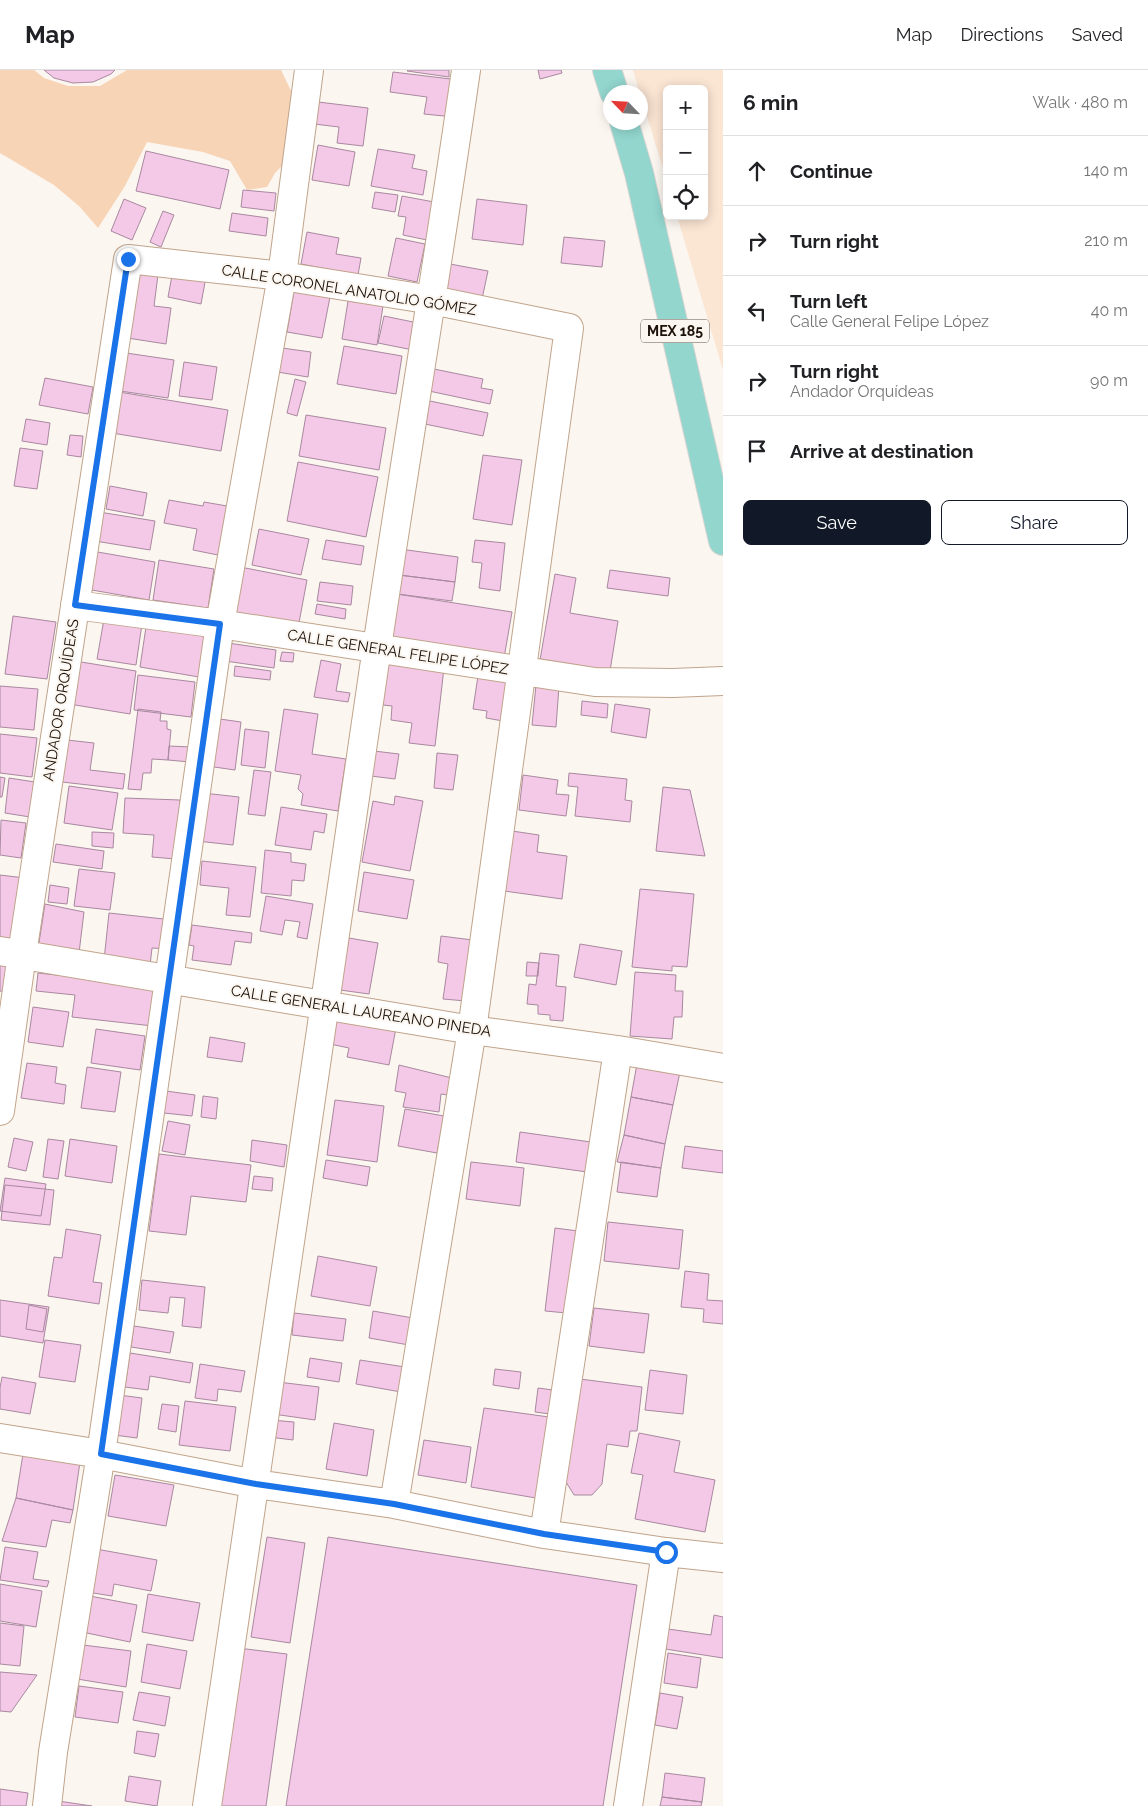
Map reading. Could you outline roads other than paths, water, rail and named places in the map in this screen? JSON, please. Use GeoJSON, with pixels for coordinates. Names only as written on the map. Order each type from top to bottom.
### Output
{"type":"FeatureCollection","features":[{"type":"Feature","properties":{"kind":"main road"},"geometry":{"type":"LineString","coordinates":[[607,70],[612,85]]}},
{"type":"Feature","properties":{"kind":"main road","name":"MEX 185"},"geometry":{"type":"LineString","coordinates":[[626,130],[639,173],[723,541]]}},
{"type":"Feature","properties":{"kind":"street"},"geometry":{"type":"LineString","coordinates":[[47,1806],[53,1752],[101,1454],[220,624],[282,276],[309,70]]}},
{"type":"Feature","properties":{"kind":"street"},"geometry":{"type":"LineString","coordinates":[[207,1806],[256,1484],[377,649],[466,70]]}},
{"type":"Feature","properties":{"kind":"street","name":"CALLE CORONEL ANATOLIO GÓMEZ"},"geometry":{"type":"LineString","coordinates":[[128,259],[282,276],[432,300],[570,328],[522,672]]}},
{"type":"Feature","properties":{"kind":"street","name":"ANDADOR ORQUÍDEAS"},"geometry":{"type":"LineString","coordinates":[[0,1110],[11,952],[75,605],[128,259]]}},
{"type":"Feature","properties":{"kind":"street","name":"CALLE GENERAL FELIPE LÓPEZ"},"geometry":{"type":"LineString","coordinates":[[75,605],[220,624],[595,682],[673,683],[723,681]]}},
{"type":"Feature","properties":{"kind":"street"},"geometry":{"type":"LineString","coordinates":[[394,1504],[472,1030],[522,672]]}},
{"type":"Feature","properties":{"kind":"street","name":"CALLE GENERAL LAUREANO PINEDA"},"geometry":{"type":"LineString","coordinates":[[11,952],[472,1030],[618,1050],[723,1068]]}},
{"type":"Feature","properties":{"kind":"street"},"geometry":{"type":"LineString","coordinates":[[544,1534],[618,1050]]}},
{"type":"Feature","properties":{"kind":"street"},"geometry":{"type":"LineString","coordinates":[[0,1438],[101,1454],[256,1484],[394,1504],[544,1534],[666,1552],[723,1558]]}},
{"type":"Feature","properties":{"kind":"street"},"geometry":{"type":"LineString","coordinates":[[628,1806],[666,1552]]}}]}
